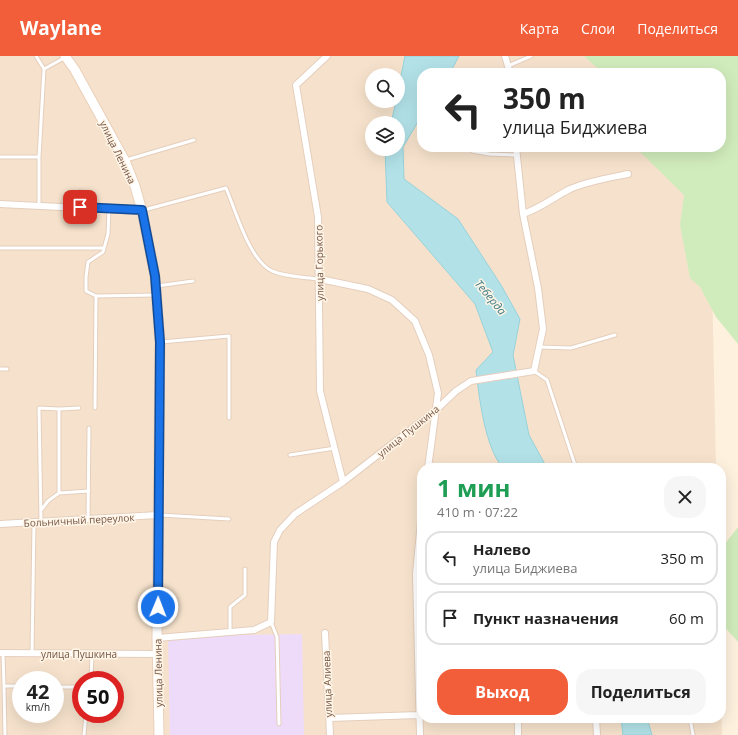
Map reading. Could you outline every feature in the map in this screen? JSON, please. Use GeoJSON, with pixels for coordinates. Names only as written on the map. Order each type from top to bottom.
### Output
{"type":"FeatureCollection","features":[{"type":"Feature","properties":{"kind":"main road","name":"улица Ленина"},"geometry":{"type":"LineString","coordinates":[[65,57],[75,70],[125,161],[142,210],[156,291],[160,342],[157,638],[159,735]]}},
{"type":"Feature","properties":{"kind":"street","name":"улица Горького"},"geometry":{"type":"LineString","coordinates":[[327,56],[296,85],[318,217],[320,279],[320,391],[343,482]]}},
{"type":"Feature","properties":{"kind":"street"},"geometry":{"type":"LineString","coordinates":[[505,56],[508,68]]}},
{"type":"Feature","properties":{"kind":"street"},"geometry":{"type":"LineString","coordinates":[[517,152],[523,214],[538,288],[543,329],[534,371]]}},
{"type":"Feature","properties":{"kind":"street"},"geometry":{"type":"LineString","coordinates":[[523,214],[540,208],[570,189],[585,183],[628,174]]}},
{"type":"Feature","properties":{"kind":"street"},"geometry":{"type":"LineString","coordinates":[[0,204],[142,210]]}},
{"type":"Feature","properties":{"kind":"street"},"geometry":{"type":"LineString","coordinates":[[320,279],[368,289],[392,300],[415,321],[429,354],[438,393],[429,463]]}},
{"type":"Feature","properties":{"kind":"street","name":"улица Пушкина"},"geometry":{"type":"LineString","coordinates":[[271,622],[274,542],[280,530],[295,514],[343,482],[436,410],[456,391],[471,381],[534,371]]}},
{"type":"Feature","properties":{"kind":"street","name":"Больничный переулок"},"geometry":{"type":"LineString","coordinates":[[0,524],[41,523],[158,515]]}},
{"type":"Feature","properties":{"kind":"street"},"geometry":{"type":"LineString","coordinates":[[417,564],[417,621]]}},
{"type":"Feature","properties":{"kind":"street"},"geometry":{"type":"LineString","coordinates":[[157,638],[254,630],[271,622]]}},
{"type":"Feature","properties":{"kind":"street","name":"улица Алиева"},"geometry":{"type":"LineString","coordinates":[[325,633],[330,735]]}},
{"type":"Feature","properties":{"kind":"street","name":"улица Пушкина"},"geometry":{"type":"LineString","coordinates":[[2,653],[158,654]]}},
{"type":"Feature","properties":{"kind":"street"},"geometry":{"type":"LineString","coordinates":[[328,718],[417,715]]}},
{"type":"Feature","properties":{"kind":"street"},"geometry":{"type":"LineString","coordinates":[[419,723],[420,735]]}},
{"type":"Feature","properties":{"kind":"street"},"geometry":{"type":"LineString","coordinates":[[518,723],[518,735]]}},
{"type":"Feature","properties":{"kind":"street"},"geometry":{"type":"LineString","coordinates":[[596,723],[597,735]]}},
{"type":"Feature","properties":{"kind":"lane"},"geometry":{"type":"LineString","coordinates":[[36,56],[44,69],[39,157],[39,206]]}},
{"type":"Feature","properties":{"kind":"lane"},"geometry":{"type":"LineString","coordinates":[[512,68],[531,56]]}},
{"type":"Feature","properties":{"kind":"lane"},"geometry":{"type":"LineString","coordinates":[[44,69],[65,57]]}},
{"type":"Feature","properties":{"kind":"lane"},"geometry":{"type":"LineString","coordinates":[[125,161],[194,140]]}},
{"type":"Feature","properties":{"kind":"lane"},"geometry":{"type":"LineString","coordinates":[[477,152],[517,155]]}},
{"type":"Feature","properties":{"kind":"lane"},"geometry":{"type":"LineString","coordinates":[[0,157],[39,157]]}},
{"type":"Feature","properties":{"kind":"lane"},"geometry":{"type":"LineString","coordinates":[[142,210],[226,188],[248,242],[260,261],[272,270],[290,275],[320,279]]}},
{"type":"Feature","properties":{"kind":"lane"},"geometry":{"type":"LineString","coordinates":[[80,207],[81,191]]}},
{"type":"Feature","properties":{"kind":"lane"},"geometry":{"type":"LineString","coordinates":[[109,208],[108,234],[103,252],[88,262],[86,291],[96,296],[156,291],[193,281]]}},
{"type":"Feature","properties":{"kind":"lane"},"geometry":{"type":"LineString","coordinates":[[0,248],[104,248]]}},
{"type":"Feature","properties":{"kind":"lane"},"geometry":{"type":"LineString","coordinates":[[94,408],[96,296]]}},
{"type":"Feature","properties":{"kind":"lane"},"geometry":{"type":"LineString","coordinates":[[539,347],[571,348],[615,335]]}},
{"type":"Feature","properties":{"kind":"lane"},"geometry":{"type":"LineString","coordinates":[[160,342],[229,336],[229,418]]}},
{"type":"Feature","properties":{"kind":"lane"},"geometry":{"type":"LineString","coordinates":[[0,369],[7,369]]}},
{"type":"Feature","properties":{"kind":"lane"},"geometry":{"type":"LineString","coordinates":[[534,371],[547,380],[574,463]]}},
{"type":"Feature","properties":{"kind":"lane"},"geometry":{"type":"LineString","coordinates":[[41,523],[39,408],[79,408]]}},
{"type":"Feature","properties":{"kind":"lane"},"geometry":{"type":"LineString","coordinates":[[58,409],[59,493]]}},
{"type":"Feature","properties":{"kind":"lane"},"geometry":{"type":"LineString","coordinates":[[88,520],[89,428]]}},
{"type":"Feature","properties":{"kind":"lane"},"geometry":{"type":"LineString","coordinates":[[290,455],[334,448]]}},
{"type":"Feature","properties":{"kind":"lane"},"geometry":{"type":"LineString","coordinates":[[41,509],[48,501],[59,493],[89,491]]}},
{"type":"Feature","properties":{"kind":"lane"},"geometry":{"type":"LineString","coordinates":[[158,515],[229,519]]}},
{"type":"Feature","properties":{"kind":"lane"},"geometry":{"type":"LineString","coordinates":[[32,654],[34,523]]}},
{"type":"Feature","properties":{"kind":"lane"},"geometry":{"type":"LineString","coordinates":[[230,632],[230,608],[245,595],[245,569]]}},
{"type":"Feature","properties":{"kind":"lane"},"geometry":{"type":"LineString","coordinates":[[271,622],[277,637],[279,724]]}},
{"type":"Feature","properties":{"kind":"lane"},"geometry":{"type":"LineString","coordinates":[[2,653],[6,735]]}},
{"type":"Feature","properties":{"kind":"lane"},"geometry":{"type":"LineString","coordinates":[[91,671],[92,654]]}},
{"type":"Feature","properties":{"kind":"lane"},"geometry":{"type":"LineString","coordinates":[[4,686],[12,686]]}},
{"type":"Feature","properties":{"kind":"lane"},"geometry":{"type":"LineString","coordinates":[[84,735],[85,723]]}},
{"type":"Feature","properties":{"kind":"lane"},"geometry":{"type":"LineString","coordinates":[[691,723],[693,735]]}},
{"type":"Feature","properties":{"kind":"shaded area"},"geometry":{"type":"Polygon","coordinates":[[[0,56],[641,56],[645,68],[417,68],[417,152],[672,152],[712,280],[716,463],[417,463],[417,723],[722,723],[722,735],[0,735],[0,56]]]}},
{"type":"Feature","properties":{"kind":"shaded area"},"geometry":{"type":"Polygon","coordinates":[[[302,634],[304,735],[170,735],[168,636],[302,634]]]}},
{"type":"Feature","properties":{"kind":"green space"},"geometry":{"type":"Polygon","coordinates":[[[584,56],[738,56],[738,344],[716,317],[700,287],[690,278],[680,225],[684,195],[640,152],[726,152],[726,68],[597,68],[584,56]]]}},
{"type":"Feature","properties":{"kind":"green space"},"geometry":{"type":"Polygon","coordinates":[[[738,527],[738,642],[726,629],[726,543],[738,527]]]}},
{"type":"Feature","properties":{"kind":"water"},"geometry":{"type":"Polygon","coordinates":[[[405,56],[459,56],[453,68],[417,68],[417,123],[405,144],[405,116],[393,116],[394,108],[405,108],[405,68],[403,68],[405,56]]]}},
{"type":"Feature","properties":{"kind":"water","name":"Теберда"},"geometry":{"type":"Polygon","coordinates":[[[385,156],[403,156],[404,179],[458,219],[501,285],[520,319],[513,355],[529,435],[544,463],[500,463],[497,459],[487,435],[476,370],[493,352],[475,304],[387,202],[385,156]]]}},
{"type":"Feature","properties":{"kind":"water"},"geometry":{"type":"Polygon","coordinates":[[[622,723],[648,723],[652,735],[623,735],[622,723]]]}},
{"type":"Feature","properties":{"kind":"route"},"geometry":{"type":"LineString","coordinates":[[80,207],[142,210],[155,276],[160,342],[158,607]]}}]}
